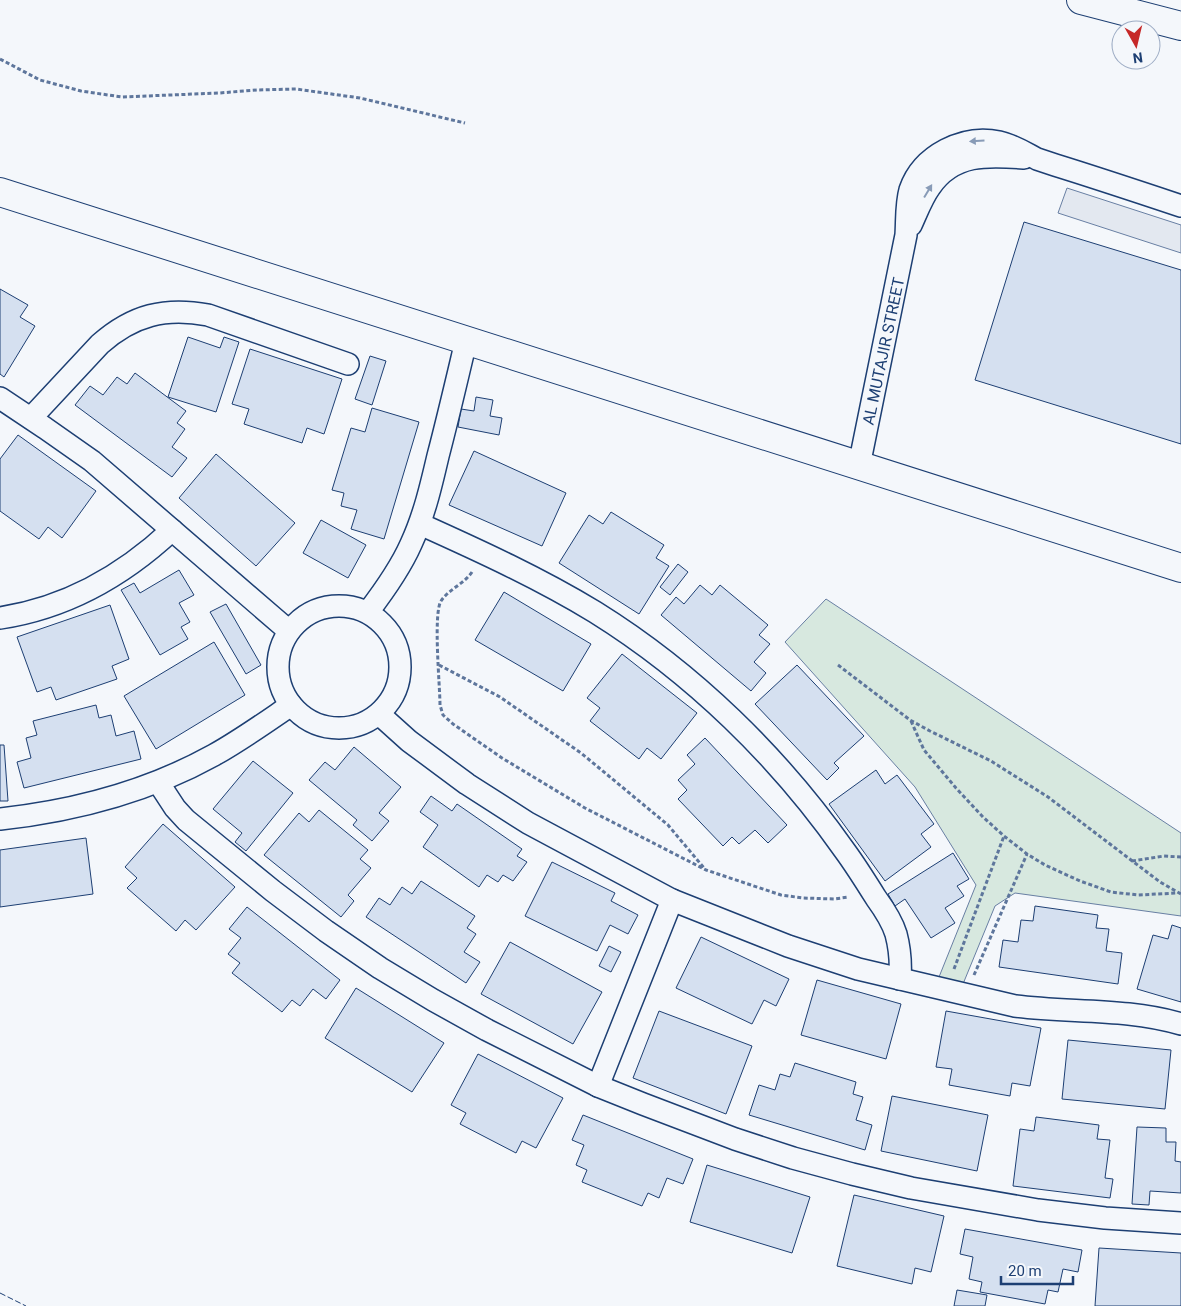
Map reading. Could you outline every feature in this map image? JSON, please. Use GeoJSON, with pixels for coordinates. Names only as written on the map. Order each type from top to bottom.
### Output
{"type":"FeatureCollection","features":[{"type":"Feature","properties":{"kind":"main road"},"geometry":{"type":"LineString","coordinates":[[1093,3],[1181,26]]}},
{"type":"Feature","properties":{"kind":"main road"},"geometry":{"type":"LineString","coordinates":[[1093,3],[1181,31]]}},
{"type":"Feature","properties":{"kind":"main road"},"geometry":{"type":"LineString","coordinates":[[0,192],[1181,568]]}},
{"type":"Feature","properties":{"kind":"street","name":"AL MUTAJIR STREET"},"geometry":{"type":"LineString","coordinates":[[859,466],[906,235],[907,203],[910,189],[916,177],[934,158],[956,144],[983,140],[996,141],[1009,144],[1039,160],[1181,206]]}},
{"type":"Feature","properties":{"kind":"street"},"geometry":{"type":"LineString","coordinates":[[31,418],[112,333],[126,324],[157,314],[191,312],[208,315],[348,364]]}},
{"type":"Feature","properties":{"kind":"street"},"geometry":{"type":"LineString","coordinates":[[368,612],[398,569],[420,524],[466,341]]}},
{"type":"Feature","properties":{"kind":"street"},"geometry":{"type":"LineString","coordinates":[[0,398],[92,461],[289,631]]}},
{"type":"Feature","properties":{"kind":"street"},"geometry":{"type":"LineString","coordinates":[[420,524],[487,554],[596,613],[680,673],[719,707],[757,744],[798,789],[825,822],[855,865],[896,932],[901,962],[900,979]]}},
{"type":"Feature","properties":{"kind":"street"},"geometry":{"type":"LineString","coordinates":[[0,618],[64,601],[94,586],[144,555],[172,530]]}},
{"type":"Feature","properties":{"kind":"street"},"geometry":{"type":"LineString","coordinates":[[333,606],[351,606],[368,612],[382,622],[392,636],[399,651],[401,669],[398,685],[390,701],[379,714],[365,722],[349,727],[333,728],[317,724],[303,716],[291,705],[283,691],[278,676],[281,645],[289,631],[301,619],[316,610],[333,606]]}},
{"type":"Feature","properties":{"kind":"street"},"geometry":{"type":"LineString","coordinates":[[0,819],[58,811],[158,782],[214,755],[291,705]]}},
{"type":"Feature","properties":{"kind":"street"},"geometry":{"type":"LineString","coordinates":[[379,714],[416,746],[467,784],[528,823],[672,900],[797,948],[858,969],[1023,1007],[1134,1014],[1181,1024]]}},
{"type":"Feature","properties":{"kind":"street"},"geometry":{"type":"LineString","coordinates":[[158,782],[175,808],[186,820],[273,891],[326,931],[380,968],[433,1000],[487,1030],[598,1086],[688,1122],[793,1158],[911,1188],[1038,1210],[1105,1218],[1181,1223]]}},
{"type":"Feature","properties":{"kind":"street"},"geometry":{"type":"LineString","coordinates":[[598,1086],[672,900]]}},
{"type":"Feature","properties":{"kind":"path"},"geometry":{"type":"LineString","coordinates":[[0,59],[40,80],[81,91],[122,97],[296,89],[360,98],[465,123]]}},
{"type":"Feature","properties":{"kind":"path"},"geometry":{"type":"LineString","coordinates":[[487,554],[468,578],[441,600],[438,608],[440,705],[444,715],[453,724],[502,758],[585,808],[706,870],[781,895],[834,899],[874,894]]}},
{"type":"Feature","properties":{"kind":"path"},"geometry":{"type":"LineString","coordinates":[[439,664],[500,698],[581,752],[668,825],[706,870]]}},
{"type":"Feature","properties":{"kind":"path"},"geometry":{"type":"LineString","coordinates":[[838,664],[910,720],[990,761],[1048,797],[1160,882],[1179,893]]}},
{"type":"Feature","properties":{"kind":"path"},"geometry":{"type":"LineString","coordinates":[[910,720],[924,750],[956,788],[983,818],[1027,854],[1045,865],[1111,892],[1138,895],[1179,893]]}},
{"type":"Feature","properties":{"kind":"path"},"geometry":{"type":"LineString","coordinates":[[956,992],[1004,836]]}},
{"type":"Feature","properties":{"kind":"path"},"geometry":{"type":"LineString","coordinates":[[956,992],[1027,854]]}},
{"type":"Feature","properties":{"kind":"path"},"geometry":{"type":"LineString","coordinates":[[1132,860],[1181,856]]}},
{"type":"Feature","properties":{"kind":"shaded area"},"geometry":{"type":"Polygon","coordinates":[[[1067,188],[1181,225],[1181,253],[1058,213],[1067,188]]]}},
{"type":"Feature","properties":{"kind":"shaded area"},"geometry":{"type":"Polygon","coordinates":[[[826,599],[1181,833],[1181,916],[1015,893],[995,906],[963,984],[939,977],[976,885],[915,787],[785,642],[826,599]]]}},
{"type":"Feature","properties":{"kind":"building"},"geometry":{"type":"Polygon","coordinates":[[[1024,222],[1181,270],[1181,444],[975,380],[1024,222]]]}},
{"type":"Feature","properties":{"kind":"building"},"geometry":{"type":"Polygon","coordinates":[[[0,289],[28,305],[20,317],[35,326],[4,377],[0,374],[0,289]]]}},
{"type":"Feature","properties":{"kind":"building"},"geometry":{"type":"Polygon","coordinates":[[[188,337],[220,348],[224,337],[239,342],[216,412],[168,397],[188,337]]]}},
{"type":"Feature","properties":{"kind":"building"},"geometry":{"type":"Polygon","coordinates":[[[250,349],[342,379],[324,434],[307,428],[302,443],[244,424],[249,409],[232,404],[250,349]]]}},
{"type":"Feature","properties":{"kind":"building"},"geometry":{"type":"Polygon","coordinates":[[[370,356],[386,361],[372,405],[355,399],[370,356]]]}},
{"type":"Feature","properties":{"kind":"building"},"geometry":{"type":"Polygon","coordinates":[[[135,373],[186,411],[177,423],[185,429],[172,447],[187,458],[172,477],[75,405],[90,386],[103,395],[117,377],[127,384],[135,373]]]}},
{"type":"Feature","properties":{"kind":"building"},"geometry":{"type":"Polygon","coordinates":[[[476,397],[493,400],[490,416],[502,418],[499,435],[458,427],[461,409],[474,411],[476,397]]]}},
{"type":"Feature","properties":{"kind":"building"},"geometry":{"type":"Polygon","coordinates":[[[372,408],[419,422],[384,539],[351,529],[357,510],[341,506],[344,493],[332,490],[351,428],[365,432],[372,408]]]}},
{"type":"Feature","properties":{"kind":"building"},"geometry":{"type":"Polygon","coordinates":[[[18,435],[96,491],[62,538],[48,527],[39,539],[0,511],[0,459],[18,435]]]}},
{"type":"Feature","properties":{"kind":"building"},"geometry":{"type":"Polygon","coordinates":[[[474,451],[566,493],[542,546],[449,505],[474,451]]]}},
{"type":"Feature","properties":{"kind":"building"},"geometry":{"type":"Polygon","coordinates":[[[216,454],[295,523],[256,566],[179,498],[216,454]]]}},
{"type":"Feature","properties":{"kind":"building"},"geometry":{"type":"Polygon","coordinates":[[[611,512],[664,545],[656,558],[669,566],[639,614],[559,563],[589,515],[603,524],[611,512]]]}},
{"type":"Feature","properties":{"kind":"building"},"geometry":{"type":"Polygon","coordinates":[[[321,520],[366,545],[348,578],[303,553],[321,520]]]}},
{"type":"Feature","properties":{"kind":"building"},"geometry":{"type":"Polygon","coordinates":[[[678,564],[688,572],[670,595],[660,587],[678,564]]]}},
{"type":"Feature","properties":{"kind":"building"},"geometry":{"type":"Polygon","coordinates":[[[179,570],[194,595],[179,603],[190,622],[181,627],[188,639],[160,655],[121,590],[134,583],[140,593],[179,570]]]}},
{"type":"Feature","properties":{"kind":"building"},"geometry":{"type":"Polygon","coordinates":[[[700,585],[712,595],[720,585],[768,625],[759,635],[770,644],[754,662],[766,673],[751,691],[661,615],[676,597],[684,604],[700,585]]]}},
{"type":"Feature","properties":{"kind":"building"},"geometry":{"type":"Polygon","coordinates":[[[504,592],[591,644],[563,691],[475,640],[504,592]]]}},
{"type":"Feature","properties":{"kind":"building"},"geometry":{"type":"Polygon","coordinates":[[[226,604],[261,665],[246,674],[210,612],[226,604]]]}},
{"type":"Feature","properties":{"kind":"building"},"geometry":{"type":"Polygon","coordinates":[[[110,605],[129,659],[112,666],[117,679],[56,700],[51,687],[37,692],[17,637],[110,605]]]}},
{"type":"Feature","properties":{"kind":"building"},"geometry":{"type":"Polygon","coordinates":[[[214,642],[245,695],[156,749],[124,696],[214,642]]]}},
{"type":"Feature","properties":{"kind":"building"},"geometry":{"type":"Polygon","coordinates":[[[622,654],[697,713],[661,759],[647,748],[639,759],[590,721],[600,708],[587,698],[622,654]]]}},
{"type":"Feature","properties":{"kind":"building"},"geometry":{"type":"Polygon","coordinates":[[[797,665],[864,736],[834,763],[839,768],[827,780],[755,704],[797,665]]]}},
{"type":"Feature","properties":{"kind":"building"},"geometry":{"type":"Polygon","coordinates":[[[96,705],[99,718],[111,715],[116,736],[134,731],[141,759],[24,788],[17,762],[31,758],[26,738],[37,735],[33,721],[96,705]]]}},
{"type":"Feature","properties":{"kind":"building"},"geometry":{"type":"Polygon","coordinates":[[[705,738],[787,825],[768,843],[755,830],[739,844],[732,837],[723,846],[678,799],[687,790],[678,780],[695,764],[687,755],[705,738]]]}},
{"type":"Feature","properties":{"kind":"building"},"geometry":{"type":"Polygon","coordinates":[[[0,745],[4,745],[8,801],[0,801],[0,745]]]}},
{"type":"Feature","properties":{"kind":"building"},"geometry":{"type":"Polygon","coordinates":[[[354,747],[401,787],[379,813],[389,821],[372,841],[353,825],[357,820],[309,780],[325,762],[335,770],[354,747]]]}},
{"type":"Feature","properties":{"kind":"building"},"geometry":{"type":"Polygon","coordinates":[[[253,761],[293,793],[246,851],[235,842],[242,833],[213,809],[253,761]]]}},
{"type":"Feature","properties":{"kind":"building"},"geometry":{"type":"Polygon","coordinates":[[[876,770],[885,784],[897,775],[934,824],[921,834],[931,847],[885,881],[829,804],[876,770]]]}},
{"type":"Feature","properties":{"kind":"building"},"geometry":{"type":"Polygon","coordinates":[[[431,796],[452,811],[457,804],[522,849],[517,856],[527,862],[513,881],[503,875],[498,882],[487,875],[479,887],[423,847],[438,825],[420,812],[431,796]]]}},
{"type":"Feature","properties":{"kind":"building"},"geometry":{"type":"Polygon","coordinates":[[[319,810],[368,850],[360,859],[371,868],[348,895],[354,901],[341,917],[264,855],[299,813],[309,822],[319,810]]]}},
{"type":"Feature","properties":{"kind":"building"},"geometry":{"type":"Polygon","coordinates":[[[163,824],[235,887],[196,930],[185,920],[176,931],[127,888],[137,878],[125,867],[163,824]]]}},
{"type":"Feature","properties":{"kind":"building"},"geometry":{"type":"Polygon","coordinates":[[[86,838],[93,894],[0,907],[0,850],[86,838]]]}},
{"type":"Feature","properties":{"kind":"building"},"geometry":{"type":"Polygon","coordinates":[[[953,853],[969,879],[957,886],[964,896],[945,908],[955,923],[931,938],[905,899],[895,906],[888,894],[953,853]]]}},
{"type":"Feature","properties":{"kind":"building"},"geometry":{"type":"Polygon","coordinates":[[[552,862],[615,893],[611,901],[638,915],[628,934],[610,925],[597,951],[525,916],[552,862]]]}},
{"type":"Feature","properties":{"kind":"building"},"geometry":{"type":"Polygon","coordinates":[[[421,881],[475,916],[467,928],[476,934],[464,952],[480,962],[466,983],[366,917],[379,898],[390,905],[402,887],[412,894],[421,881]]]}},
{"type":"Feature","properties":{"kind":"building"},"geometry":{"type":"Polygon","coordinates":[[[1035,906],[1098,915],[1096,928],[1109,929],[1106,951],[1122,953],[1118,984],[999,967],[1003,940],[1018,942],[1021,920],[1033,921],[1035,906]]]}},
{"type":"Feature","properties":{"kind":"building"},"geometry":{"type":"Polygon","coordinates":[[[247,907],[340,980],[326,999],[313,989],[300,1006],[292,1000],[282,1012],[232,973],[240,963],[228,954],[241,938],[229,929],[247,907]]]}},
{"type":"Feature","properties":{"kind":"building"},"geometry":{"type":"Polygon","coordinates":[[[1172,925],[1181,928],[1181,1002],[1137,989],[1153,935],[1168,939],[1172,925]]]}},
{"type":"Feature","properties":{"kind":"building"},"geometry":{"type":"Polygon","coordinates":[[[701,937],[789,979],[776,1006],[764,1000],[752,1024],[676,988],[701,937]]]}},
{"type":"Feature","properties":{"kind":"building"},"geometry":{"type":"Polygon","coordinates":[[[510,942],[602,992],[573,1044],[481,994],[510,942]]]}},
{"type":"Feature","properties":{"kind":"building"},"geometry":{"type":"Polygon","coordinates":[[[609,946],[621,952],[611,972],[599,966],[609,946]]]}},
{"type":"Feature","properties":{"kind":"building"},"geometry":{"type":"Polygon","coordinates":[[[817,980],[901,1004],[886,1059],[801,1035],[817,980]]]}},
{"type":"Feature","properties":{"kind":"building"},"geometry":{"type":"Polygon","coordinates":[[[356,988],[444,1043],[412,1092],[325,1038],[356,988]]]}},
{"type":"Feature","properties":{"kind":"building"},"geometry":{"type":"Polygon","coordinates":[[[659,1011],[752,1046],[726,1114],[633,1078],[659,1011]]]}},
{"type":"Feature","properties":{"kind":"building"},"geometry":{"type":"Polygon","coordinates":[[[946,1011],[1041,1028],[1030,1086],[1012,1083],[1010,1096],[949,1085],[952,1069],[936,1067],[946,1011]]]}},
{"type":"Feature","properties":{"kind":"building"},"geometry":{"type":"Polygon","coordinates":[[[1068,1040],[1171,1050],[1165,1109],[1062,1099],[1068,1040]]]}},
{"type":"Feature","properties":{"kind":"building"},"geometry":{"type":"Polygon","coordinates":[[[478,1054],[563,1098],[536,1148],[522,1141],[516,1153],[460,1124],[466,1113],[451,1105],[478,1054]]]}},
{"type":"Feature","properties":{"kind":"building"},"geometry":{"type":"Polygon","coordinates":[[[795,1063],[856,1082],[853,1094],[863,1097],[856,1120],[872,1125],[865,1150],[749,1115],[759,1085],[775,1090],[780,1074],[790,1077],[795,1063]]]}},
{"type":"Feature","properties":{"kind":"building"},"geometry":{"type":"Polygon","coordinates":[[[892,1096],[988,1115],[977,1171],[881,1151],[892,1096]]]}},
{"type":"Feature","properties":{"kind":"building"},"geometry":{"type":"Polygon","coordinates":[[[583,1115],[693,1159],[683,1184],[667,1178],[659,1198],[648,1193],[642,1206],[582,1182],[587,1170],[576,1165],[584,1145],[572,1140],[583,1115]]]}},
{"type":"Feature","properties":{"kind":"building"},"geometry":{"type":"Polygon","coordinates":[[[1036,1117],[1099,1125],[1097,1139],[1110,1140],[1105,1178],[1113,1179],[1110,1198],[1013,1186],[1020,1129],[1034,1131],[1036,1117]]]}},
{"type":"Feature","properties":{"kind":"building"},"geometry":{"type":"Polygon","coordinates":[[[1137,1127],[1166,1128],[1166,1142],[1176,1142],[1175,1161],[1181,1162],[1181,1193],[1150,1191],[1149,1205],[1132,1204],[1137,1127]]]}},
{"type":"Feature","properties":{"kind":"building"},"geometry":{"type":"Polygon","coordinates":[[[707,1165],[810,1197],[792,1253],[690,1222],[707,1165]]]}},
{"type":"Feature","properties":{"kind":"building"},"geometry":{"type":"Polygon","coordinates":[[[854,1195],[944,1216],[931,1272],[915,1268],[912,1284],[837,1266],[854,1195]]]}},
{"type":"Feature","properties":{"kind":"building"},"geometry":{"type":"Polygon","coordinates":[[[965,1229],[1082,1250],[1078,1272],[1063,1269],[1058,1292],[1048,1290],[1045,1304],[980,1292],[982,1282],[969,1279],[973,1257],[960,1254],[965,1229]]]}},
{"type":"Feature","properties":{"kind":"building"},"geometry":{"type":"Polygon","coordinates":[[[1099,1248],[1181,1253],[1181,1306],[1095,1306],[1099,1248]]]}},
{"type":"Feature","properties":{"kind":"building"},"geometry":{"type":"Polygon","coordinates":[[[957,1290],[987,1295],[985,1306],[954,1306],[957,1290]]]}},
{"type":"Feature","properties":{"kind":"fence"},"geometry":{"type":"LineString","coordinates":[[0,1293],[26,1306]]}}]}
